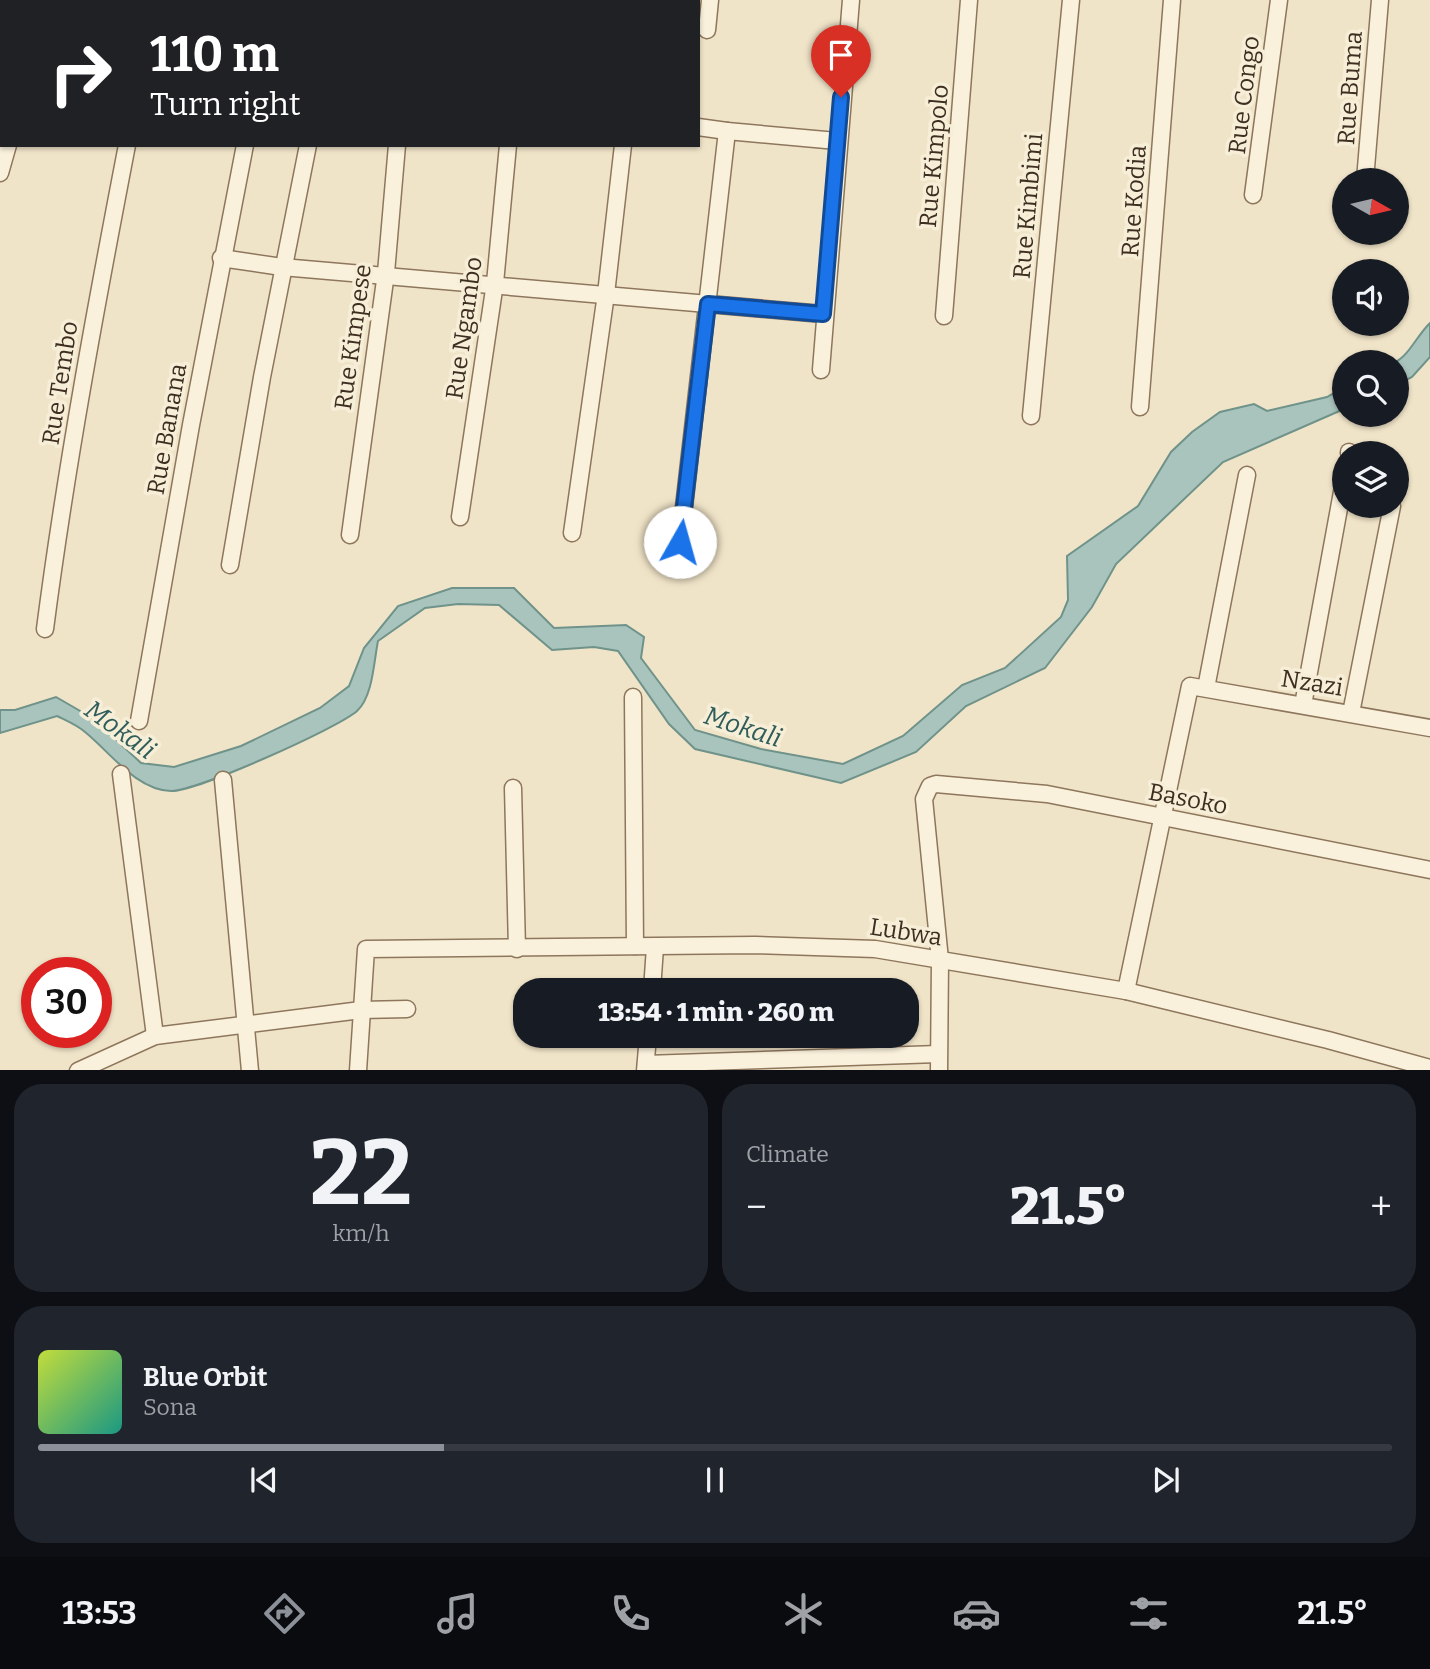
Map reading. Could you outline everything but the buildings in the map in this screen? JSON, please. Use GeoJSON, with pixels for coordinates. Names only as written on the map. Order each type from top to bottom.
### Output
{"type":"FeatureCollection","features":[{"type":"Feature","properties":{"kind":"street"},"geometry":{"type":"LineString","coordinates":[[707,30],[710,0]]}},
{"type":"Feature","properties":{"kind":"street"},"geometry":{"type":"LineString","coordinates":[[821,370],[837,141],[851,0]]}},
{"type":"Feature","properties":{"kind":"street","name":"Rue Kimpolo"},"geometry":{"type":"LineString","coordinates":[[944,316],[969,0]]}},
{"type":"Feature","properties":{"kind":"street","name":"Rue Kimbimi"},"geometry":{"type":"LineString","coordinates":[[1031,416],[1071,0]]}},
{"type":"Feature","properties":{"kind":"street","name":"Rue Kodia"},"geometry":{"type":"LineString","coordinates":[[1140,407],[1172,0]]}},
{"type":"Feature","properties":{"kind":"street","name":"Rue Congo"},"geometry":{"type":"LineString","coordinates":[[1253,195],[1279,0]]}},
{"type":"Feature","properties":{"kind":"street","name":"Rue Buma"},"geometry":{"type":"LineString","coordinates":[[1366,168],[1380,0]]}},
{"type":"Feature","properties":{"kind":"street"},"geometry":{"type":"LineString","coordinates":[[700,127],[837,141]]}},
{"type":"Feature","properties":{"kind":"street"},"geometry":{"type":"LineString","coordinates":[[680,542],[727,131]]}},
{"type":"Feature","properties":{"kind":"street"},"geometry":{"type":"LineString","coordinates":[[0,173],[7,147]]}},
{"type":"Feature","properties":{"kind":"street","name":"Rue Tembo"},"geometry":{"type":"LineString","coordinates":[[45,629],[98,291],[127,147]]}},
{"type":"Feature","properties":{"kind":"street","name":"Rue Banana"},"geometry":{"type":"LineString","coordinates":[[139,721],[221,258],[244,147]]}},
{"type":"Feature","properties":{"kind":"street"},"geometry":{"type":"LineString","coordinates":[[230,565],[282,267],[308,147]]}},
{"type":"Feature","properties":{"kind":"street","name":"Rue Kimpese"},"geometry":{"type":"LineString","coordinates":[[350,535],[386,273],[397,147]]}},
{"type":"Feature","properties":{"kind":"street","name":"Rue Ngambo"},"geometry":{"type":"LineString","coordinates":[[460,517],[495,283],[508,147]]}},
{"type":"Feature","properties":{"kind":"street"},"geometry":{"type":"LineString","coordinates":[[572,533],[606,294],[623,147]]}},
{"type":"Feature","properties":{"kind":"street"},"geometry":{"type":"LineString","coordinates":[[221,258],[282,267],[386,273],[823,314]]}},
{"type":"Feature","properties":{"kind":"street"},"geometry":{"type":"LineString","coordinates":[[1206,688],[1247,475]]}},
{"type":"Feature","properties":{"kind":"street"},"geometry":{"type":"LineString","coordinates":[[1303,705],[1337,518]]}},
{"type":"Feature","properties":{"kind":"street"},"geometry":{"type":"LineString","coordinates":[[1352,712],[1390,518]]}},
{"type":"Feature","properties":{"kind":"street","name":"Nzazi"},"geometry":{"type":"LineString","coordinates":[[1163,818],[1189,688],[1192,685],[1430,728]]}},
{"type":"Feature","properties":{"kind":"street"},"geometry":{"type":"LineString","coordinates":[[633,697],[635,946]]}},
{"type":"Feature","properties":{"kind":"street"},"geometry":{"type":"LineString","coordinates":[[121,774],[155,1036]]}},
{"type":"Feature","properties":{"kind":"street"},"geometry":{"type":"LineString","coordinates":[[223,780],[250,1070]]}},
{"type":"Feature","properties":{"kind":"street","name":"Basoko"},"geometry":{"type":"LineString","coordinates":[[940,960],[924,799],[926,790],[936,784],[1046,794],[1430,870]]}},
{"type":"Feature","properties":{"kind":"street"},"geometry":{"type":"LineString","coordinates":[[513,788],[517,949]]}},
{"type":"Feature","properties":{"kind":"street"},"geometry":{"type":"LineString","coordinates":[[1126,991],[1163,818]]}},
{"type":"Feature","properties":{"kind":"street","name":"Lubwa"},"geometry":{"type":"LineString","coordinates":[[361,1010],[364,951],[635,946],[846,947],[1126,991],[1328,1040],[1430,1069]]}},
{"type":"Feature","properties":{"kind":"street"},"geometry":{"type":"LineString","coordinates":[[653,978],[655,947]]}},
{"type":"Feature","properties":{"kind":"street"},"geometry":{"type":"LineString","coordinates":[[647,1048],[646,1067],[938,1062],[940,960]]}},
{"type":"Feature","properties":{"kind":"street"},"geometry":{"type":"LineString","coordinates":[[78,1070],[155,1036],[361,1010],[407,1009]]}},
{"type":"Feature","properties":{"kind":"street"},"geometry":{"type":"LineString","coordinates":[[358,1070],[361,1010]]}},
{"type":"Feature","properties":{"kind":"water"},"geometry":{"type":"Polygon","coordinates":[[[1430,323],[1430,357],[1409,379],[1408,350],[1430,323]]]}},
{"type":"Feature","properties":{"kind":"water"},"geometry":{"type":"Polygon","coordinates":[[[1332,394],[1332,414],[1223,462],[1116,564],[1092,607],[1045,668],[966,706],[916,752],[841,783],[695,749],[669,724],[618,651],[594,647],[552,650],[499,605],[458,604],[425,608],[378,641],[370,688],[357,711],[323,731],[266,758],[185,789],[171,791],[146,784],[124,769],[82,730],[57,716],[0,733],[0,710],[15,710],[56,697],[94,719],[141,763],[174,767],[241,746],[320,708],[349,686],[364,648],[398,606],[452,588],[514,588],[554,628],[626,625],[644,637],[641,658],[695,730],[761,749],[843,764],[903,736],[962,685],[1005,668],[1061,617],[1068,600],[1067,556],[1138,506],[1171,452],[1192,432],[1220,412],[1254,404],[1267,411],[1332,394]]]}},
{"type":"Feature","properties":{"kind":"route"},"geometry":{"type":"LineString","coordinates":[[680,542],[708,304],[823,314],[841,97]]}},
{"type":"Feature","properties":{"kind":"water label","name":"Mokali"},"geometry":{"type":"Point","coordinates":[743,727]}},
{"type":"Feature","properties":{"kind":"water label","name":"Mokali"},"geometry":{"type":"Point","coordinates":[120,730]}}]}
